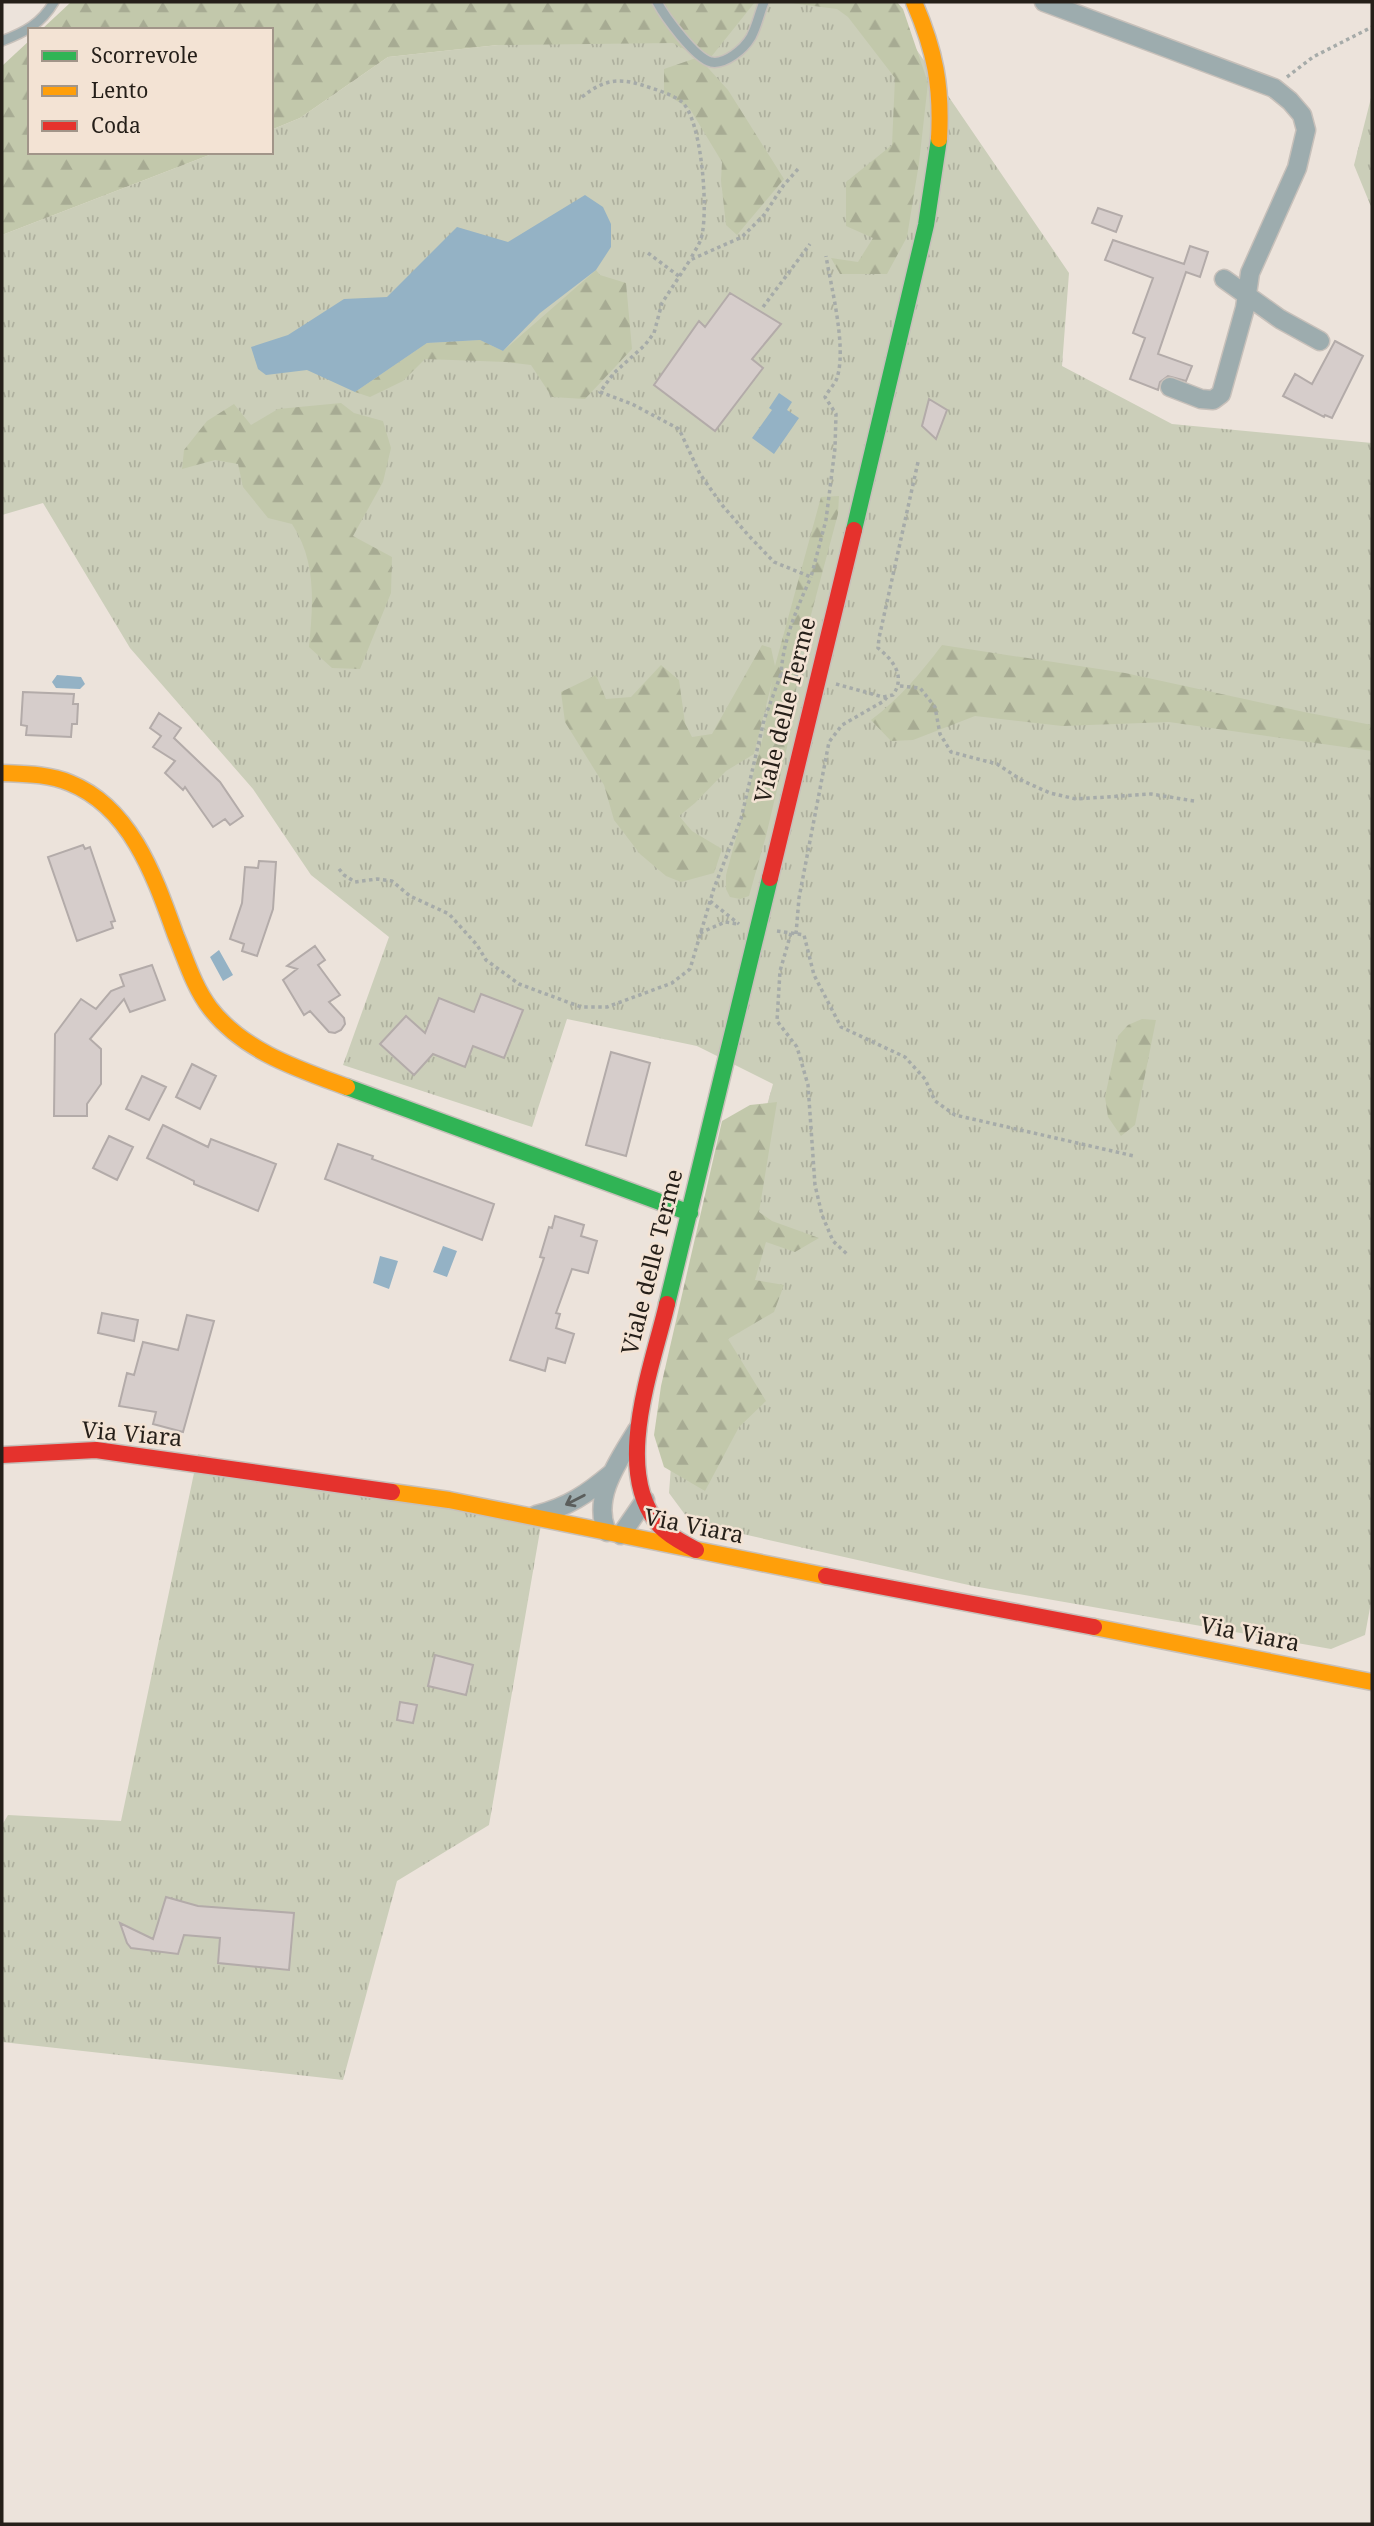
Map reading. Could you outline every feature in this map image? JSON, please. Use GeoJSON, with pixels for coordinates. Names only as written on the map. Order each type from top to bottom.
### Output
{"type":"FeatureCollection","features":[{"type":"Feature","properties":{"kind":"street","name":"Viale delle Terme"},"geometry":{"type":"LineString","coordinates":[[696,1550],[660,1527],[645,1500],[638,1469],[637,1430],[909,300],[937,171],[941,114],[937,70],[930,37],[914,2]]}},
{"type":"Feature","properties":{"kind":"street"},"geometry":{"type":"LineString","coordinates":[[1044,2],[1274,88],[1302,115],[1306,130],[1297,168],[1250,273],[1247,295],[1221,394],[1213,400],[1200,399],[1170,387]]}},
{"type":"Feature","properties":{"kind":"street"},"geometry":{"type":"LineString","coordinates":[[1224,279],[1280,319],[1320,341]]}},
{"type":"Feature","properties":{"kind":"street"},"geometry":{"type":"LineString","coordinates":[[2,773],[44,776],[72,783],[108,806],[144,855],[202,997],[228,1027],[260,1050],[299,1069],[690,1213]]}},
{"type":"Feature","properties":{"kind":"street","name":"Viale delle Terme"},"geometry":{"type":"LineString","coordinates":[[614,1533],[602,1521],[602,1508],[612,1473],[637,1430]]}},
{"type":"Feature","properties":{"kind":"street","name":"Via Viara"},"geometry":{"type":"LineString","coordinates":[[2,1455],[96,1450],[449,1500],[1372,1682]]}},
{"type":"Feature","properties":{"kind":"street","name":"Viale delle Terme"},"geometry":{"type":"LineString","coordinates":[[531,1516],[554,1511],[583,1497],[612,1473]]}},
{"type":"Feature","properties":{"kind":"street"},"geometry":{"type":"LineString","coordinates":[[614,1533],[645,1500]]}},
{"type":"Feature","properties":{"kind":"lane"},"geometry":{"type":"LineString","coordinates":[[30,28],[45,17],[54,2]]}},
{"type":"Feature","properties":{"kind":"lane"},"geometry":{"type":"LineString","coordinates":[[657,2],[687,43],[708,62],[717,63],[738,52],[749,40],[764,2]]}},
{"type":"Feature","properties":{"kind":"lane"},"geometry":{"type":"LineString","coordinates":[[2,41],[28,29]]}},
{"type":"Feature","properties":{"kind":"path"},"geometry":{"type":"LineString","coordinates":[[1274,88],[1313,57],[1372,27]]}},
{"type":"Feature","properties":{"kind":"path"},"geometry":{"type":"LineString","coordinates":[[582,97],[598,84],[632,82],[658,90],[681,102],[692,118],[699,144],[705,207],[701,238],[691,260],[662,303],[654,333],[645,345],[614,373],[600,392],[632,404],[679,429],[700,474],[749,536],[774,562],[811,577]]}},
{"type":"Feature","properties":{"kind":"path"},"geometry":{"type":"LineString","coordinates":[[691,260],[742,237],[764,215],[798,169]]}},
{"type":"Feature","properties":{"kind":"path"},"geometry":{"type":"LineString","coordinates":[[763,307],[810,244]]}},
{"type":"Feature","properties":{"kind":"path"},"geometry":{"type":"LineString","coordinates":[[648,253],[680,278]]}},
{"type":"Feature","properties":{"kind":"path"},"geometry":{"type":"LineString","coordinates":[[339,869],[344,876],[355,882],[377,879],[392,881],[410,896],[449,914],[477,945],[486,960],[519,984],[581,1007],[607,1007],[672,983],[690,969],[710,901],[741,819],[765,720],[781,674],[792,620],[811,577],[825,520],[836,437],[836,414],[825,397],[837,378],[839,351],[837,310],[826,256]]}},
{"type":"Feature","properties":{"kind":"path"},"geometry":{"type":"LineString","coordinates":[[825,682],[887,696],[894,695],[900,686],[898,670],[878,648],[918,462]]}},
{"type":"Feature","properties":{"kind":"path"},"geometry":{"type":"LineString","coordinates":[[781,674],[803,677]]}},
{"type":"Feature","properties":{"kind":"path"},"geometry":{"type":"LineString","coordinates":[[900,686],[920,688],[935,707],[940,733],[951,752],[997,764],[1023,781],[1051,793],[1076,799],[1151,794],[1194,802]]}},
{"type":"Feature","properties":{"kind":"path"},"geometry":{"type":"LineString","coordinates":[[848,1255],[833,1241],[822,1215],[815,1185],[808,1085],[797,1047],[777,1021],[780,971],[793,933],[829,742],[842,725],[884,701],[887,696]]}},
{"type":"Feature","properties":{"kind":"path"},"geometry":{"type":"LineString","coordinates":[[700,933],[725,922],[739,924],[710,901]]}},
{"type":"Feature","properties":{"kind":"path"},"geometry":{"type":"LineString","coordinates":[[765,929],[804,935],[814,975],[841,1027],[905,1057],[925,1079],[935,1101],[955,1115],[1134,1156]]}},
{"type":"Feature","properties":{"kind":"green space"},"geometry":{"type":"Polygon","coordinates":[[[71,2],[755,2],[707,62],[699,58],[728,90],[784,179],[737,235],[726,225],[721,180],[722,162],[690,109],[664,93],[664,69],[699,57],[673,43],[498,45],[388,57],[300,118],[273,129],[273,28],[43,28],[71,2]]]}},
{"type":"Feature","properties":{"kind":"green space"},"geometry":{"type":"Polygon","coordinates":[[[699,2],[884,2],[1069,273],[1062,366],[1172,424],[1372,443],[1372,1597],[1365,1635],[1331,1649],[973,1586],[716,1528],[686,1516],[669,1493],[673,1439],[773,1084],[697,1046],[567,1019],[532,1127],[343,1065],[389,937],[311,875],[253,789],[130,648],[43,503],[2,515],[2,235],[212,154],[273,154],[273,129],[300,118],[388,57],[498,45],[699,2]]]}},
{"type":"Feature","properties":{"kind":"green space"},"geometry":{"type":"Polygon","coordinates":[[[783,2],[897,2],[903,9],[928,83],[907,237],[887,274],[840,274],[831,258],[858,262],[873,238],[846,226],[846,182],[892,145],[895,78],[848,17],[837,9],[783,2]]]}},
{"type":"Feature","properties":{"kind":"green space"},"geometry":{"type":"Polygon","coordinates":[[[28,42],[28,154],[212,154],[2,235],[2,66],[28,42]]]}},
{"type":"Feature","properties":{"kind":"green space"},"geometry":{"type":"Polygon","coordinates":[[[1372,94],[1372,209],[1354,165],[1372,94]]]}},
{"type":"Feature","properties":{"kind":"green space"},"geometry":{"type":"Polygon","coordinates":[[[596,270],[600,275],[626,283],[632,349],[585,399],[552,397],[531,365],[425,359],[403,381],[370,397],[355,392],[427,343],[480,340],[503,351],[596,270]]]}},
{"type":"Feature","properties":{"kind":"green space"},"geometry":{"type":"Polygon","coordinates":[[[341,403],[354,413],[383,421],[391,448],[383,482],[353,536],[392,557],[391,593],[360,669],[332,668],[309,647],[312,599],[309,568],[306,553],[292,524],[268,518],[243,487],[238,464],[215,460],[182,469],[184,450],[207,421],[234,404],[251,425],[278,409],[341,403]]]}},
{"type":"Feature","properties":{"kind":"green space"},"geometry":{"type":"Polygon","coordinates":[[[839,496],[838,514],[800,656],[792,726],[749,896],[740,899],[730,897],[726,889],[726,875],[763,737],[772,682],[754,754],[726,771],[679,816],[692,831],[722,849],[714,873],[681,882],[666,876],[640,854],[614,820],[604,785],[565,722],[561,692],[596,675],[606,699],[631,697],[661,665],[679,680],[685,723],[692,737],[712,734],[762,645],[771,648],[775,666],[821,497],[839,496]]]}},
{"type":"Feature","properties":{"kind":"green space"},"geometry":{"type":"Polygon","coordinates":[[[942,645],[1125,673],[1372,725],[1372,751],[1169,722],[1062,726],[975,716],[913,740],[891,741],[871,720],[909,685],[942,645]]]}},
{"type":"Feature","properties":{"kind":"green space"},"geometry":{"type":"Polygon","coordinates":[[[1142,1019],[1156,1020],[1135,1125],[1121,1136],[1108,1117],[1105,1097],[1118,1036],[1128,1025],[1142,1019]]]}},
{"type":"Feature","properties":{"kind":"green space"},"geometry":{"type":"Polygon","coordinates":[[[777,1102],[759,1212],[772,1221],[819,1238],[795,1252],[766,1242],[755,1280],[784,1285],[774,1312],[728,1339],[766,1401],[739,1427],[705,1491],[664,1467],[654,1435],[661,1386],[722,1121],[750,1105],[777,1102]]]}},
{"type":"Feature","properties":{"kind":"green space"},"geometry":{"type":"Polygon","coordinates":[[[198,1454],[541,1525],[489,1825],[397,1881],[343,2080],[2,2042],[2,1825],[8,1815],[121,1821],[198,1454]]]}},
{"type":"Feature","properties":{"kind":"water"},"geometry":{"type":"Polygon","coordinates":[[[585,195],[603,207],[611,224],[611,247],[596,270],[540,313],[503,351],[480,340],[427,343],[355,392],[307,370],[266,375],[258,369],[251,347],[288,335],[344,299],[387,297],[457,227],[508,242],[585,195]]]}},
{"type":"Feature","properties":{"kind":"water"},"geometry":{"type":"Polygon","coordinates":[[[779,393],[792,402],[787,410],[799,418],[774,454],[752,438],[772,410],[769,408],[779,393]]]}},
{"type":"Feature","properties":{"kind":"water"},"geometry":{"type":"Polygon","coordinates":[[[57,675],[81,677],[85,684],[80,689],[56,688],[52,682],[57,675]]]}},
{"type":"Feature","properties":{"kind":"water"},"geometry":{"type":"Polygon","coordinates":[[[219,950],[233,975],[223,981],[210,957],[219,950]]]}},
{"type":"Feature","properties":{"kind":"water"},"geometry":{"type":"Polygon","coordinates":[[[443,1246],[457,1251],[447,1277],[433,1272],[443,1246]]]}},
{"type":"Feature","properties":{"kind":"water"},"geometry":{"type":"Polygon","coordinates":[[[380,1256],[398,1261],[389,1289],[373,1283],[380,1256]]]}},
{"type":"Feature","properties":{"kind":"building"},"geometry":{"type":"Polygon","coordinates":[[[1098,208],[1122,216],[1116,232],[1092,223],[1098,208]]]}},
{"type":"Feature","properties":{"kind":"building"},"geometry":{"type":"Polygon","coordinates":[[[1113,240],[1184,264],[1190,246],[1208,252],[1200,277],[1186,272],[1158,354],[1192,366],[1186,381],[1168,376],[1160,382],[1158,390],[1130,379],[1145,338],[1133,333],[1153,278],[1105,260],[1113,240]]]}},
{"type":"Feature","properties":{"kind":"building"},"geometry":{"type":"Polygon","coordinates":[[[730,293],[781,324],[752,359],[763,368],[715,431],[654,385],[699,321],[705,327],[730,293]]]}},
{"type":"Feature","properties":{"kind":"building"},"geometry":{"type":"Polygon","coordinates":[[[1335,341],[1363,356],[1332,418],[1325,415],[1324,417],[1283,396],[1295,374],[1312,384],[1335,341]]]}},
{"type":"Feature","properties":{"kind":"building"},"geometry":{"type":"Polygon","coordinates":[[[929,399],[947,410],[936,439],[922,426],[929,399]]]}},
{"type":"Feature","properties":{"kind":"building"},"geometry":{"type":"Polygon","coordinates":[[[23,692],[74,694],[73,704],[78,704],[77,724],[72,724],[71,737],[26,735],[27,726],[21,725],[23,692]]]}},
{"type":"Feature","properties":{"kind":"building"},"geometry":{"type":"Polygon","coordinates":[[[159,713],[181,728],[174,738],[220,782],[243,816],[230,825],[225,819],[213,827],[185,787],[183,790],[165,773],[175,761],[153,747],[161,736],[150,728],[159,713]]]}},
{"type":"Feature","properties":{"kind":"building"},"geometry":{"type":"Polygon","coordinates":[[[83,845],[85,849],[90,847],[115,921],[111,922],[113,928],[77,941],[48,857],[83,845]]]}},
{"type":"Feature","properties":{"kind":"building"},"geometry":{"type":"Polygon","coordinates":[[[259,861],[276,862],[273,909],[257,956],[242,951],[244,944],[230,939],[242,903],[245,867],[258,868],[259,861]]]}},
{"type":"Feature","properties":{"kind":"building"},"geometry":{"type":"Polygon","coordinates":[[[315,946],[325,960],[318,965],[340,995],[329,1002],[344,1018],[345,1024],[335,1033],[329,1032],[310,1011],[304,1015],[283,980],[297,969],[287,966],[315,946]]]}},
{"type":"Feature","properties":{"kind":"building"},"geometry":{"type":"Polygon","coordinates":[[[152,965],[165,1000],[130,1012],[124,999],[90,1039],[101,1049],[101,1084],[87,1104],[87,1116],[54,1116],[55,1034],[81,999],[96,1009],[111,991],[124,986],[120,975],[152,965]]]}},
{"type":"Feature","properties":{"kind":"building"},"geometry":{"type":"Polygon","coordinates":[[[481,994],[523,1010],[504,1058],[473,1046],[465,1067],[433,1054],[414,1075],[380,1044],[406,1016],[425,1033],[439,998],[474,1012],[481,994]]]}},
{"type":"Feature","properties":{"kind":"building"},"geometry":{"type":"Polygon","coordinates":[[[611,1052],[650,1063],[626,1156],[586,1145],[611,1052]]]}},
{"type":"Feature","properties":{"kind":"building"},"geometry":{"type":"Polygon","coordinates":[[[192,1064],[216,1076],[200,1109],[176,1097],[192,1064]]]}},
{"type":"Feature","properties":{"kind":"building"},"geometry":{"type":"Polygon","coordinates":[[[142,1076],[166,1087],[149,1120],[126,1109],[142,1076]]]}},
{"type":"Feature","properties":{"kind":"building"},"geometry":{"type":"Polygon","coordinates":[[[163,1125],[208,1147],[211,1139],[276,1164],[258,1211],[194,1184],[194,1181],[147,1158],[163,1125]]]}},
{"type":"Feature","properties":{"kind":"building"},"geometry":{"type":"Polygon","coordinates":[[[109,1136],[133,1147],[117,1180],[93,1168],[109,1136]]]}},
{"type":"Feature","properties":{"kind":"building"},"geometry":{"type":"Polygon","coordinates":[[[338,1144],[494,1204],[482,1240],[325,1179],[338,1144]]]}},
{"type":"Feature","properties":{"kind":"building"},"geometry":{"type":"Polygon","coordinates":[[[555,1216],[584,1225],[581,1236],[597,1241],[588,1273],[572,1269],[556,1313],[560,1314],[556,1328],[574,1334],[565,1363],[548,1358],[545,1371],[510,1360],[544,1258],[540,1257],[549,1227],[552,1228],[555,1216]]]}},
{"type":"Feature","properties":{"kind":"building"},"geometry":{"type":"Polygon","coordinates":[[[102,1313],[138,1320],[134,1341],[98,1333],[102,1313]]]}},
{"type":"Feature","properties":{"kind":"building"},"geometry":{"type":"Polygon","coordinates":[[[187,1315],[214,1321],[183,1432],[153,1424],[156,1412],[119,1406],[127,1373],[134,1375],[143,1342],[178,1350],[187,1315]]]}},
{"type":"Feature","properties":{"kind":"building"},"geometry":{"type":"Polygon","coordinates":[[[435,1655],[473,1665],[466,1695],[428,1686],[435,1655]]]}},
{"type":"Feature","properties":{"kind":"building"},"geometry":{"type":"Polygon","coordinates":[[[400,1702],[417,1705],[413,1723],[397,1720],[400,1702]]]}},
{"type":"Feature","properties":{"kind":"building"},"geometry":{"type":"Polygon","coordinates":[[[166,1897],[198,1906],[294,1913],[289,1970],[218,1963],[220,1938],[184,1935],[178,1954],[131,1948],[120,1923],[153,1939],[166,1897]]]}},
{"type":"Feature","properties":{"kind":"traffic: fast"},"geometry":{"type":"LineString","coordinates":[[854,530],[926,225],[939,139]]}},
{"type":"Feature","properties":{"kind":"traffic: fast"},"geometry":{"type":"LineString","coordinates":[[667,1304],[770,878]]}},
{"type":"Feature","properties":{"kind":"traffic: fast"},"geometry":{"type":"LineString","coordinates":[[347,1087],[690,1213]]}},
{"type":"Feature","properties":{"kind":"traffic: slow"},"geometry":{"type":"LineString","coordinates":[[914,2],[936,69],[939,139]]}},
{"type":"Feature","properties":{"kind":"traffic: slow"},"geometry":{"type":"LineString","coordinates":[[2,773],[62,780],[91,794],[110,809],[125,827],[150,869],[191,973],[210,1008],[238,1036],[272,1057],[347,1087]]}},
{"type":"Feature","properties":{"kind":"traffic: slow"},"geometry":{"type":"LineString","coordinates":[[392,1492],[449,1500],[826,1576]]}},
{"type":"Feature","properties":{"kind":"traffic: slow"},"geometry":{"type":"LineString","coordinates":[[1094,1627],[1372,1682]]}},
{"type":"Feature","properties":{"kind":"traffic: jam"},"geometry":{"type":"LineString","coordinates":[[770,878],[854,530]]}},
{"type":"Feature","properties":{"kind":"traffic: jam"},"geometry":{"type":"LineString","coordinates":[[667,1304],[640,1418],[638,1477],[646,1503],[660,1526],[696,1550]]}},
{"type":"Feature","properties":{"kind":"traffic: jam"},"geometry":{"type":"LineString","coordinates":[[2,1455],[96,1450],[392,1492]]}},
{"type":"Feature","properties":{"kind":"traffic: jam"},"geometry":{"type":"LineString","coordinates":[[826,1576],[1094,1627]]}}]}
